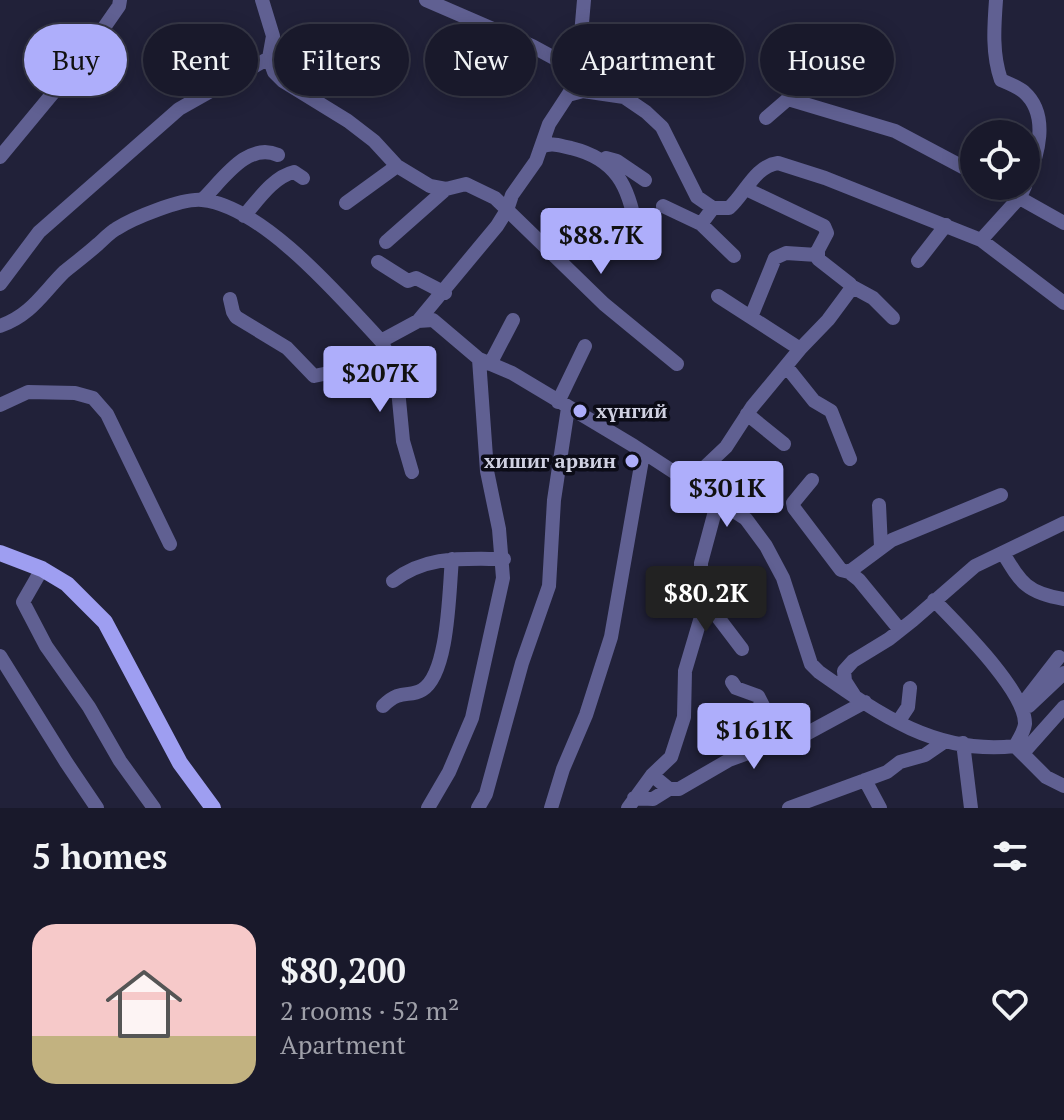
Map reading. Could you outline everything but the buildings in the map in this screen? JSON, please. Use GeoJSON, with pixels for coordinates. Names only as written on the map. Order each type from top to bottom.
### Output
{"type":"FeatureCollection","features":[{"type":"Feature","properties":{"kind":"main road"},"geometry":{"type":"LineString","coordinates":[[0,553],[42,569],[67,584],[105,622],[180,763],[213,808]]}},
{"type":"Feature","properties":{"kind":"street"},"geometry":{"type":"LineString","coordinates":[[0,157],[87,52],[120,0]]}},
{"type":"Feature","properties":{"kind":"street"},"geometry":{"type":"LineString","coordinates":[[262,0],[273,36],[269,58],[274,72],[283,81],[348,121],[374,141],[397,166],[430,186],[446,189],[466,184],[495,198],[604,304],[677,364]]}},
{"type":"Feature","properties":{"kind":"street"},"geometry":{"type":"LineString","coordinates":[[426,0],[552,58]]}},
{"type":"Feature","properties":{"kind":"street"},"geometry":{"type":"LineString","coordinates":[[582,24],[584,0]]}},
{"type":"Feature","properties":{"kind":"street"},"geometry":{"type":"LineString","coordinates":[[996,0],[993,29],[995,61],[1001,80],[1024,92],[1039,120]]}},
{"type":"Feature","properties":{"kind":"street"},"geometry":{"type":"LineString","coordinates":[[0,284],[39,232],[179,109],[269,58]]}},
{"type":"Feature","properties":{"kind":"street"},"geometry":{"type":"LineString","coordinates":[[230,299],[236,317],[287,348],[314,376],[348,369],[418,321],[445,293],[507,210],[512,195],[536,161],[549,124],[567,96]]}},
{"type":"Feature","properties":{"kind":"street"},"geometry":{"type":"LineString","coordinates":[[618,96],[624,97],[662,127],[697,197],[713,208],[729,208],[751,180],[765,168],[778,163],[825,178],[981,240],[1064,303]]}},
{"type":"Feature","properties":{"kind":"street"},"geometry":{"type":"LineString","coordinates":[[766,118],[788,99],[895,131],[960,166]]}},
{"type":"Feature","properties":{"kind":"street"},"geometry":{"type":"LineString","coordinates":[[541,147],[549,143],[617,161],[645,180]]}},
{"type":"Feature","properties":{"kind":"street"},"geometry":{"type":"LineString","coordinates":[[202,200],[252,153],[270,151],[278,155]]}},
{"type":"Feature","properties":{"kind":"street"},"geometry":{"type":"LineString","coordinates":[[582,151],[612,167],[625,185],[636,229]]}},
{"type":"Feature","properties":{"kind":"street"},"geometry":{"type":"LineString","coordinates":[[346,203],[397,166]]}},
{"type":"Feature","properties":{"kind":"street"},"geometry":{"type":"LineString","coordinates":[[244,216],[285,174],[294,172],[303,178]]}},
{"type":"Feature","properties":{"kind":"street"},"geometry":{"type":"LineString","coordinates":[[386,242],[446,189]]}},
{"type":"Feature","properties":{"kind":"street"},"geometry":{"type":"LineString","coordinates":[[746,189],[824,226],[827,233],[817,255]]}},
{"type":"Feature","properties":{"kind":"street"},"geometry":{"type":"LineString","coordinates":[[0,326],[19,319],[65,272],[114,230],[137,218],[187,202],[202,200],[224,205],[265,230],[326,282],[384,346],[396,369],[403,441],[412,472]]}},
{"type":"Feature","properties":{"kind":"street"},"geometry":{"type":"LineString","coordinates":[[981,240],[1014,200]]}},
{"type":"Feature","properties":{"kind":"street"},"geometry":{"type":"LineString","coordinates":[[1036,200],[1064,223]]}},
{"type":"Feature","properties":{"kind":"street"},"geometry":{"type":"LineString","coordinates":[[663,206],[701,224],[734,256]]}},
{"type":"Feature","properties":{"kind":"street"},"geometry":{"type":"LineString","coordinates":[[701,224],[713,208]]}},
{"type":"Feature","properties":{"kind":"street"},"geometry":{"type":"LineString","coordinates":[[918,261],[946,225]]}},
{"type":"Feature","properties":{"kind":"street"},"geometry":{"type":"LineString","coordinates":[[751,317],[775,258],[786,253],[817,255]]}},
{"type":"Feature","properties":{"kind":"street"},"geometry":{"type":"LineString","coordinates":[[817,255],[821,262],[851,286],[873,298],[893,318]]}},
{"type":"Feature","properties":{"kind":"street"},"geometry":{"type":"LineString","coordinates":[[378,262],[408,281],[416,278],[445,293]]}},
{"type":"Feature","properties":{"kind":"street"},"geometry":{"type":"LineString","coordinates":[[688,483],[726,447],[747,414],[828,320],[851,286]]}},
{"type":"Feature","properties":{"kind":"street"},"geometry":{"type":"LineString","coordinates":[[718,296],[800,349]]}},
{"type":"Feature","properties":{"kind":"street"},"geometry":{"type":"LineString","coordinates":[[418,321],[433,320],[485,361],[512,373],[746,519],[766,546],[783,578],[811,664],[819,672],[898,722],[944,742],[985,749],[1019,750],[1046,777],[1063,783]]}},
{"type":"Feature","properties":{"kind":"street"},"geometry":{"type":"LineString","coordinates":[[428,808],[449,772],[472,718],[503,578],[504,559],[487,471],[485,361],[513,320]]}},
{"type":"Feature","properties":{"kind":"street"},"geometry":{"type":"LineString","coordinates":[[478,808],[486,794],[522,663],[549,586],[563,405],[585,346]]}},
{"type":"Feature","properties":{"kind":"street"},"geometry":{"type":"LineString","coordinates":[[786,366],[814,401],[831,411],[850,459]]}},
{"type":"Feature","properties":{"kind":"street"},"geometry":{"type":"LineString","coordinates":[[0,405],[28,392],[75,393],[93,398],[107,414],[170,544]]}},
{"type":"Feature","properties":{"kind":"street"},"geometry":{"type":"LineString","coordinates":[[747,414],[784,444]]}},
{"type":"Feature","properties":{"kind":"street"},"geometry":{"type":"LineString","coordinates":[[551,808],[611,637],[643,454]]}},
{"type":"Feature","properties":{"kind":"street"},"geometry":{"type":"LineString","coordinates":[[812,480],[793,503],[794,508],[841,570],[859,580],[900,630]]}},
{"type":"Feature","properties":{"kind":"street"},"geometry":{"type":"LineString","coordinates":[[849,572],[901,535],[1001,495]]}},
{"type":"Feature","properties":{"kind":"street"},"geometry":{"type":"LineString","coordinates":[[631,803],[652,775],[671,757],[684,717],[685,671],[701,617],[701,563],[718,500]]}},
{"type":"Feature","properties":{"kind":"street"},"geometry":{"type":"LineString","coordinates":[[879,505],[881,547]]}},
{"type":"Feature","properties":{"kind":"street"},"geometry":{"type":"LineString","coordinates":[[860,699],[845,681],[844,671],[853,661],[900,630],[975,566],[1064,523]]}},
{"type":"Feature","properties":{"kind":"street"},"geometry":{"type":"LineString","coordinates":[[1003,553],[1020,581],[1036,592],[1064,599]]}},
{"type":"Feature","properties":{"kind":"street"},"geometry":{"type":"LineString","coordinates":[[393,581],[410,568],[425,563],[452,559],[504,559]]}},
{"type":"Feature","properties":{"kind":"street"},"geometry":{"type":"LineString","coordinates":[[383,706],[392,697],[421,691],[429,682],[444,651],[452,559]]}},
{"type":"Feature","properties":{"kind":"street"},"geometry":{"type":"LineString","coordinates":[[42,569],[23,602],[46,646],[154,808]]}},
{"type":"Feature","properties":{"kind":"street"},"geometry":{"type":"LineString","coordinates":[[701,595],[742,649]]}},
{"type":"Feature","properties":{"kind":"street"},"geometry":{"type":"LineString","coordinates":[[934,600],[997,670],[1022,709],[1023,733],[1019,750]]}},
{"type":"Feature","properties":{"kind":"street"},"geometry":{"type":"LineString","coordinates":[[0,656],[97,808]]}},
{"type":"Feature","properties":{"kind":"street"},"geometry":{"type":"LineString","coordinates":[[1022,709],[1059,657]]}},
{"type":"Feature","properties":{"kind":"street"},"geometry":{"type":"LineString","coordinates":[[1022,709],[1064,673]]}},
{"type":"Feature","properties":{"kind":"street"},"geometry":{"type":"LineString","coordinates":[[732,682],[736,688],[758,696],[782,743]]}},
{"type":"Feature","properties":{"kind":"street"},"geometry":{"type":"LineString","coordinates":[[898,722],[908,707],[910,688]]}},
{"type":"Feature","properties":{"kind":"street"},"geometry":{"type":"LineString","coordinates":[[631,803],[653,799],[669,789],[679,789],[729,760],[764,747],[793,741],[860,699]]}},
{"type":"Feature","properties":{"kind":"street"},"geometry":{"type":"LineString","coordinates":[[1019,750],[1064,707]]}},
{"type":"Feature","properties":{"kind":"street"},"geometry":{"type":"LineString","coordinates":[[789,808],[887,772],[900,762],[925,755],[944,742]]}},
{"type":"Feature","properties":{"kind":"street"},"geometry":{"type":"LineString","coordinates":[[963,743],[971,808]]}},
{"type":"Feature","properties":{"kind":"street"},"geometry":{"type":"LineString","coordinates":[[652,775],[669,789]]}},
{"type":"Feature","properties":{"kind":"street"},"geometry":{"type":"LineString","coordinates":[[865,780],[880,808]]}},
{"type":"Feature","properties":{"kind":"place","name":"хүнгий"},"geometry":{"type":"Point","coordinates":[580,411]}},
{"type":"Feature","properties":{"kind":"place","name":"хишиг арвин"},"geometry":{"type":"Point","coordinates":[632,461]}}]}
